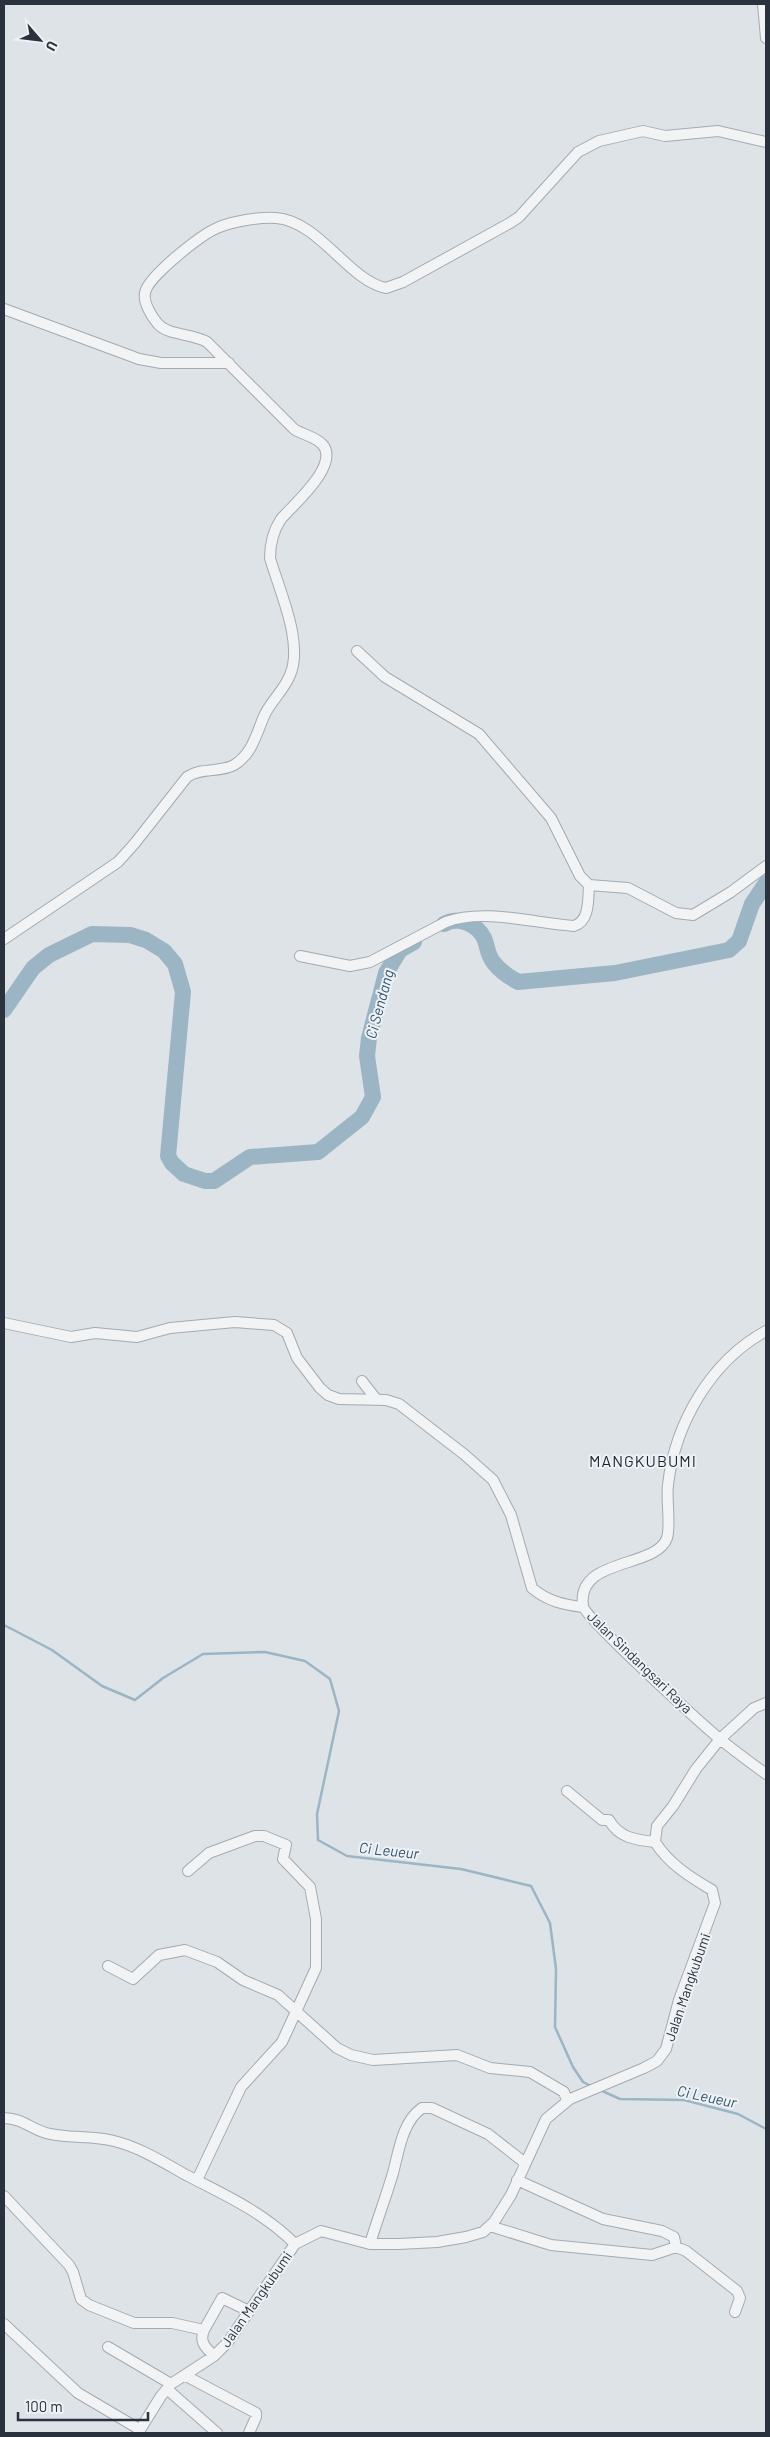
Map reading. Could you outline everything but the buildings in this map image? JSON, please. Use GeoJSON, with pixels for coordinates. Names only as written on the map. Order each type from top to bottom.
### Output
{"type":"FeatureCollection","features":[{"type":"Feature","properties":{"kind":"street"},"geometry":{"type":"LineString","coordinates":[[763,4],[766,38]]}},
{"type":"Feature","properties":{"kind":"street"},"geometry":{"type":"LineString","coordinates":[[4,939],[118,862],[187,777],[195,773],[224,768],[238,762],[252,746],[269,706],[290,677],[294,658],[294,639],[270,558],[270,547],[276,527],[319,477],[325,468],[327,455],[321,443],[294,429],[229,363],[200,338],[162,327],[145,302],[145,293],[153,279],[195,242],[217,228],[267,218],[289,220],[306,229],[370,281],[386,288],[403,282],[510,223],[571,159],[592,143],[643,131],[665,136],[723,131],[766,142]]}},
{"type":"Feature","properties":{"kind":"street"},"geometry":{"type":"LineString","coordinates":[[4,308],[139,360],[161,363],[229,363]]}},
{"type":"Feature","properties":{"kind":"street"},"geometry":{"type":"LineString","coordinates":[[357,651],[385,677],[479,734],[557,826],[580,876],[590,885],[628,888],[676,912],[693,915],[731,892],[766,866]]}},
{"type":"Feature","properties":{"kind":"street"},"geometry":{"type":"LineString","coordinates":[[300,956],[359,965],[370,962],[459,917],[478,916],[574,926],[583,920],[590,885]]}},
{"type":"Feature","properties":{"kind":"street"},"geometry":{"type":"LineString","coordinates":[[4,1323],[71,1337],[95,1333],[137,1337],[170,1328],[235,1322],[274,1325],[286,1333],[297,1358],[320,1388],[339,1398],[376,1399],[399,1404],[493,1480],[511,1515],[532,1588],[539,1594],[557,1602],[583,1607]]}},
{"type":"Feature","properties":{"kind":"street","name":"Jalan Sindangsari Raya"},"geometry":{"type":"LineString","coordinates":[[766,1331],[736,1351],[704,1386],[694,1404],[672,1460],[668,1487],[669,1532],[662,1548],[654,1554],[624,1562],[598,1575],[587,1585],[583,1607],[596,1624],[624,1651],[720,1739],[766,1774]]}},
{"type":"Feature","properties":{"kind":"street"},"geometry":{"type":"LineString","coordinates":[[362,1381],[376,1399]]}},
{"type":"Feature","properties":{"kind":"street"},"geometry":{"type":"LineString","coordinates":[[567,1791],[602,1820],[609,1820],[623,1835],[631,1839],[655,1842],[657,1826],[673,1806],[696,1769],[720,1739],[754,1708],[766,1703]]}},
{"type":"Feature","properties":{"kind":"street"},"geometry":{"type":"LineString","coordinates":[[188,1871],[209,1853],[255,1836],[264,1836],[286,1845],[283,1859],[310,1887],[316,1919],[316,1968],[282,2042],[241,2087],[198,2180]]}},
{"type":"Feature","properties":{"kind":"street","name":"Jalan Mangkubumi"},"geometry":{"type":"LineString","coordinates":[[138,2431],[169,2386],[214,2356],[228,2342],[294,2244],[321,2230],[370,2244],[437,2242],[483,2232],[490,2226],[511,2195],[524,2163],[546,2119],[568,2100],[644,2068],[657,2060],[666,2049],[679,2000],[714,1903],[712,1890],[681,1871],[662,1853],[655,1842]]}},
{"type":"Feature","properties":{"kind":"street"},"geometry":{"type":"LineString","coordinates":[[108,1966],[133,1979],[159,1955],[185,1950],[218,1963],[243,1980],[278,1995],[297,2010],[337,2048],[351,2056],[373,2060],[457,2055],[490,2068],[532,2073],[564,2092],[568,2100]]}},
{"type":"Feature","properties":{"kind":"street"},"geometry":{"type":"LineString","coordinates":[[370,2244],[392,2175],[396,2154],[410,2119],[422,2108],[432,2108],[488,2134],[524,2163]]}},
{"type":"Feature","properties":{"kind":"street"},"geometry":{"type":"LineString","coordinates":[[4,2118],[26,2122],[46,2133],[116,2141],[154,2157],[256,2211],[294,2244]]}},
{"type":"Feature","properties":{"kind":"street"},"geometry":{"type":"LineString","coordinates":[[517,2180],[603,2219],[662,2231],[674,2237],[676,2247]]}},
{"type":"Feature","properties":{"kind":"street"},"geometry":{"type":"LineString","coordinates":[[4,2196],[69,2265],[81,2299],[86,2304],[140,2324],[172,2324],[204,2330]]}},
{"type":"Feature","properties":{"kind":"street"},"geometry":{"type":"LineString","coordinates":[[490,2226],[551,2245],[652,2255],[676,2247],[686,2251],[737,2292],[738,2304]]}},
{"type":"Feature","properties":{"kind":"street"},"geometry":{"type":"LineString","coordinates":[[214,2356],[202,2343],[201,2336],[222,2298],[249,2311]]}},
{"type":"Feature","properties":{"kind":"street"},"geometry":{"type":"LineString","coordinates":[[4,2324],[78,2393],[138,2431]]}},
{"type":"Feature","properties":{"kind":"street"},"geometry":{"type":"LineString","coordinates":[[108,2348],[169,2386],[217,2433]]}},
{"type":"Feature","properties":{"kind":"street"},"geometry":{"type":"LineString","coordinates":[[186,2376],[256,2413],[249,2433]]}},
{"type":"Feature","properties":{"kind":"waterway","name":"Ci Sendang"},"geometry":{"type":"LineString","coordinates":[[444,924],[461,921],[472,925],[484,938],[494,963],[505,974],[518,982],[615,973],[729,950],[739,941],[752,904],[766,883]]}},
{"type":"Feature","properties":{"kind":"waterway","name":"Ci Sendang"},"geometry":{"type":"LineString","coordinates":[[4,1010],[33,968],[49,955],[92,934],[130,935],[146,940],[164,951],[175,964],[183,992],[168,1156],[172,1163],[184,1174],[205,1181],[214,1181],[250,1157],[318,1152],[362,1117],[373,1097],[367,1056],[369,1038],[386,973],[400,950],[414,942]]}},
{"type":"Feature","properties":{"kind":"waterway","name":"Ci Leueur"},"geometry":{"type":"LineString","coordinates":[[4,1625],[52,1650],[102,1686],[135,1700],[163,1678],[203,1654],[265,1652],[305,1661],[330,1679],[339,1711],[317,1814],[318,1840],[347,1856],[461,1869],[531,1886],[550,1923],[556,1969],[555,2027],[573,2067],[583,2082],[593,2087]]}},
{"type":"Feature","properties":{"kind":"waterway","name":"Ci Leueur"},"geometry":{"type":"LineString","coordinates":[[600,2090],[620,2099],[684,2100],[738,2114],[766,2129]]}},
{"type":"Feature","properties":{"kind":"district","name":"MANGKUBUMI"},"geometry":{"type":"Point","coordinates":[643,1460]}}]}
